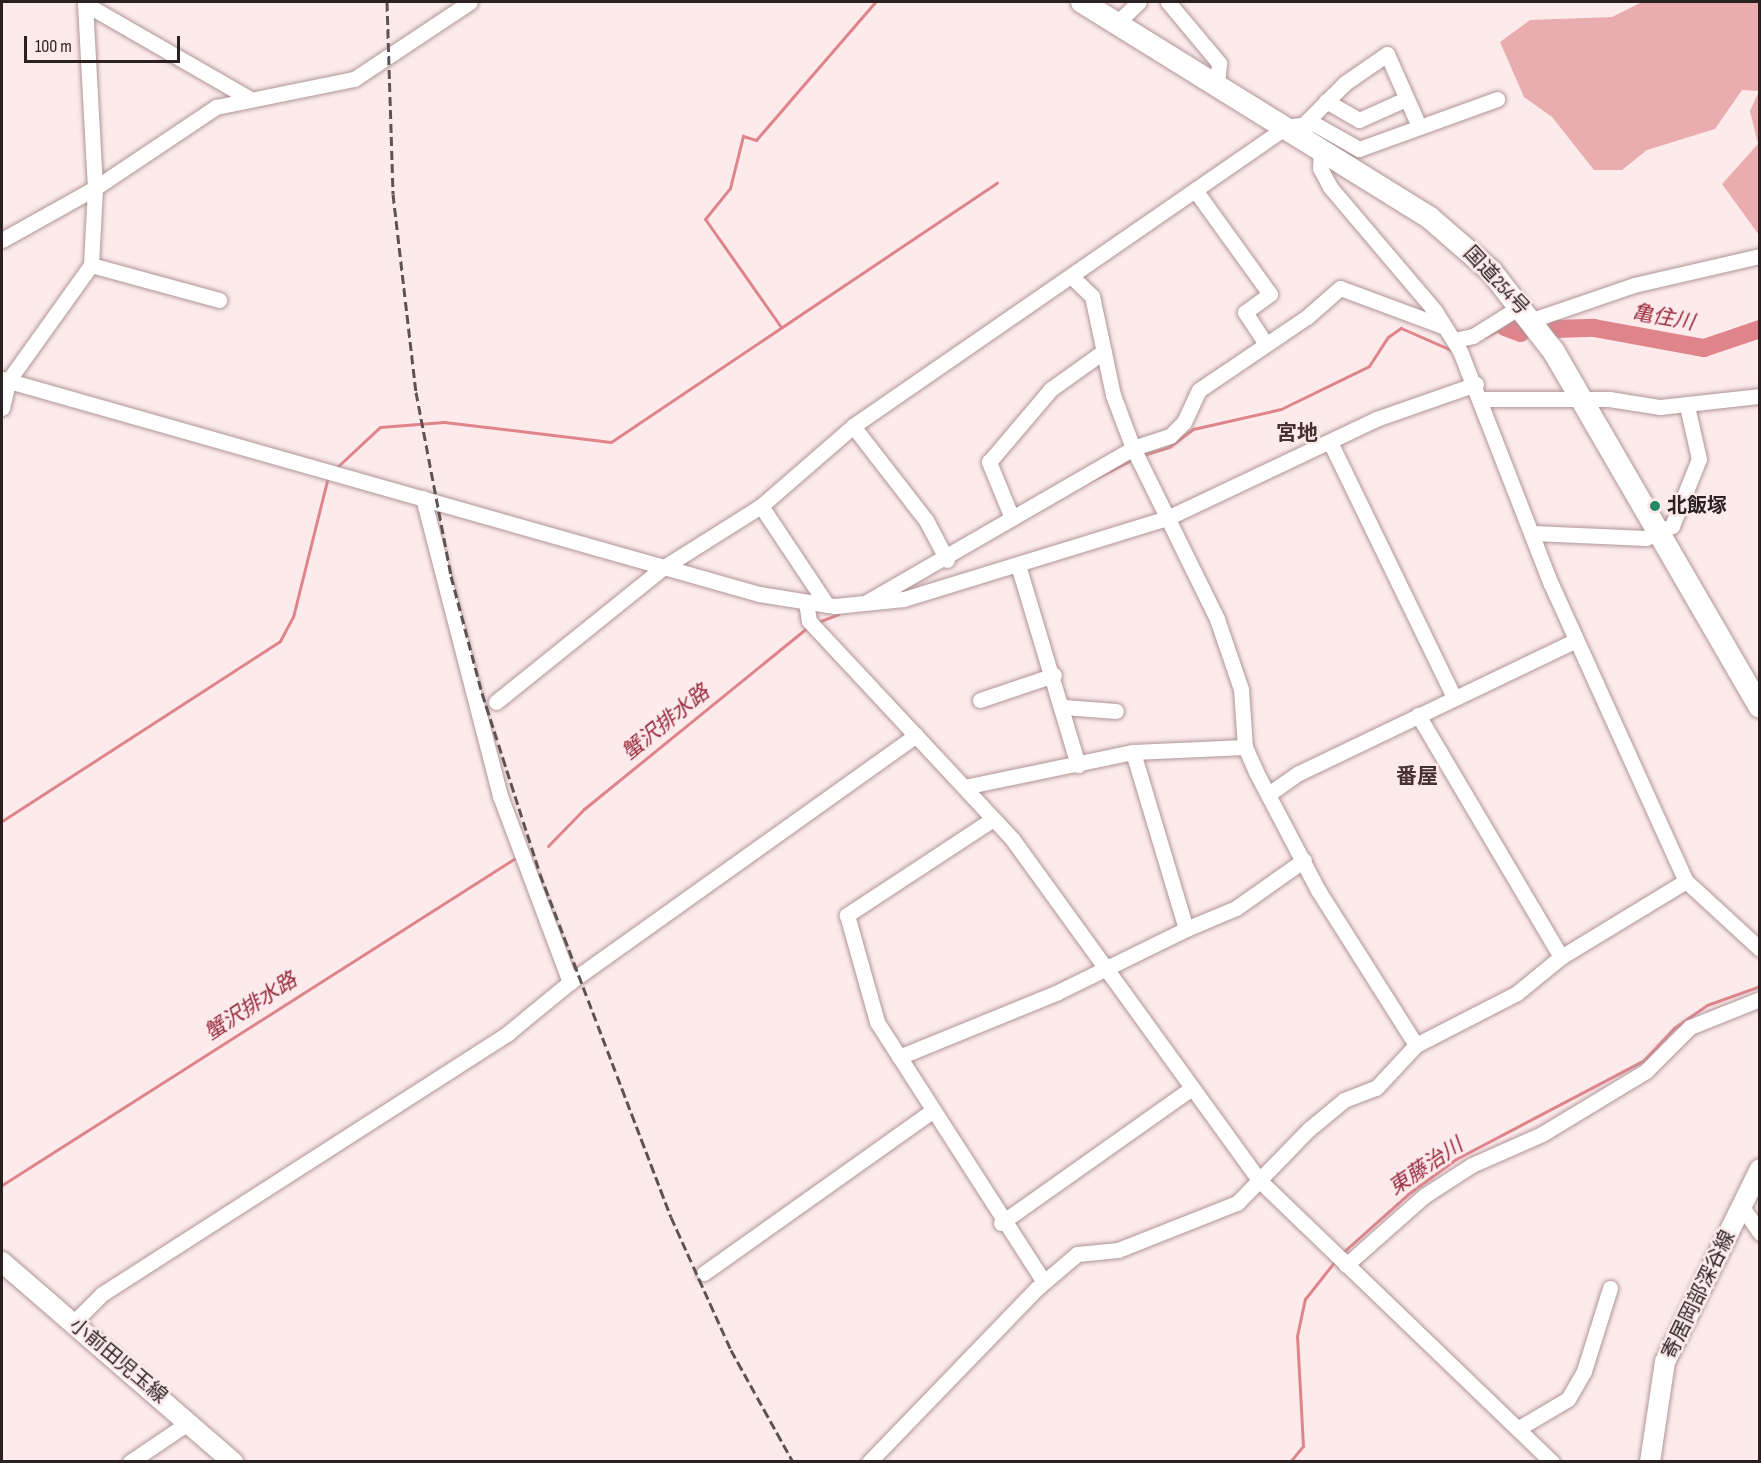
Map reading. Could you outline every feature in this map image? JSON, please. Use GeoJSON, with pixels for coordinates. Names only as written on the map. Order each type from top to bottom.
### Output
{"type":"FeatureCollection","features":[{"type":"Feature","properties":{"kind":"highway","name":"国道254号"},"geometry":{"type":"LineString","coordinates":[[1082,2],[1217,84],[1296,124],[1321,149],[1430,218],[1491,270],[1527,313],[1581,399],[1760,707]]}},
{"type":"Feature","properties":{"kind":"main road","name":"寄居岡部深谷線"},"geometry":{"type":"LineString","coordinates":[[1650,1461],[1665,1362],[1760,1169]]}},
{"type":"Feature","properties":{"kind":"main road","name":"小前田児玉線"},"geometry":{"type":"LineString","coordinates":[[2,1262],[233,1461]]}},
{"type":"Feature","properties":{"kind":"street"},"geometry":{"type":"LineString","coordinates":[[2,240],[95,188],[216,107],[247,97],[354,79],[470,2]]}},
{"type":"Feature","properties":{"kind":"street"},"geometry":{"type":"LineString","coordinates":[[1118,22],[1139,2]]}},
{"type":"Feature","properties":{"kind":"street"},"geometry":{"type":"LineString","coordinates":[[1168,2],[1219,63],[1217,84]]}},
{"type":"Feature","properties":{"kind":"street"},"geometry":{"type":"LineString","coordinates":[[86,3],[247,97]]}},
{"type":"Feature","properties":{"kind":"street"},"geometry":{"type":"LineString","coordinates":[[2,408],[5,380],[92,265],[95,188],[86,3]]}},
{"type":"Feature","properties":{"kind":"street"},"geometry":{"type":"LineString","coordinates":[[496,702],[664,567],[761,506],[854,426],[1195,190],[1296,124],[1387,54],[1418,124]]}},
{"type":"Feature","properties":{"kind":"street"},"geometry":{"type":"LineString","coordinates":[[1326,101],[1359,120],[1406,99]]}},
{"type":"Feature","properties":{"kind":"street"},"geometry":{"type":"LineString","coordinates":[[1296,124],[1359,149],[1418,124],[1497,99]]}},
{"type":"Feature","properties":{"kind":"street"},"geometry":{"type":"LineString","coordinates":[[1321,149],[1320,168],[1330,187],[1445,327],[1476,384],[1576,640],[1686,880],[1760,949]]}},
{"type":"Feature","properties":{"kind":"street"},"geometry":{"type":"LineString","coordinates":[[1195,190],[1270,294],[1245,312],[1265,343]]}},
{"type":"Feature","properties":{"kind":"street"},"geometry":{"type":"LineString","coordinates":[[1454,340],[1473,336],[1527,313],[1760,256]]}},
{"type":"Feature","properties":{"kind":"street"},"geometry":{"type":"LineString","coordinates":[[92,265],[219,300]]}},
{"type":"Feature","properties":{"kind":"street"},"geometry":{"type":"LineString","coordinates":[[1072,277],[1092,296],[1104,351],[1133,448],[1217,619],[1241,689],[1245,747],[1304,860],[1416,1045]]}},
{"type":"Feature","properties":{"kind":"street"},"geometry":{"type":"LineString","coordinates":[[862,605],[947,560],[1012,518],[1133,448],[1170,436],[1184,422],[1199,390],[1265,343],[1307,318],[1340,288],[1445,327]]}},
{"type":"Feature","properties":{"kind":"street"},"geometry":{"type":"LineString","coordinates":[[1012,518],[988,462],[1051,389],[1104,351]]}},
{"type":"Feature","properties":{"kind":"street"},"geometry":{"type":"LineString","coordinates":[[5,380],[664,567],[826,605],[862,605],[904,599],[1167,518],[1331,444],[1376,419],[1476,384]]}},
{"type":"Feature","properties":{"kind":"street"},"geometry":{"type":"LineString","coordinates":[[1483,399],[1581,399],[1686,406],[1760,396]]}},
{"type":"Feature","properties":{"kind":"street"},"geometry":{"type":"LineString","coordinates":[[1533,533],[1646,538],[1659,534],[1677,521],[1700,459],[1686,406]]}},
{"type":"Feature","properties":{"kind":"street"},"geometry":{"type":"LineString","coordinates":[[854,426],[926,520],[947,560]]}},
{"type":"Feature","properties":{"kind":"street"},"geometry":{"type":"LineString","coordinates":[[1331,444],[1454,697]]}},
{"type":"Feature","properties":{"kind":"street"},"geometry":{"type":"LineString","coordinates":[[423,498],[493,775],[570,982]]}},
{"type":"Feature","properties":{"kind":"street"},"geometry":{"type":"LineString","coordinates":[[761,506],[826,605]]}},
{"type":"Feature","properties":{"kind":"street"},"geometry":{"type":"LineString","coordinates":[[1018,565],[1064,707],[1078,765]]}},
{"type":"Feature","properties":{"kind":"street"},"geometry":{"type":"LineString","coordinates":[[806,602],[809,621],[993,819],[1261,1182],[1552,1461]]}},
{"type":"Feature","properties":{"kind":"street"},"geometry":{"type":"LineString","coordinates":[[1270,793],[1454,697],[1576,640]]}},
{"type":"Feature","properties":{"kind":"street"},"geometry":{"type":"LineString","coordinates":[[980,700],[1054,675]]}},
{"type":"Feature","properties":{"kind":"street"},"geometry":{"type":"LineString","coordinates":[[1064,707],[1116,711]]}},
{"type":"Feature","properties":{"kind":"street"},"geometry":{"type":"LineString","coordinates":[[1418,715],[1561,957]]}},
{"type":"Feature","properties":{"kind":"street"},"geometry":{"type":"LineString","coordinates":[[73,1323],[102,1294],[508,1033],[570,982],[916,735]]}},
{"type":"Feature","properties":{"kind":"street"},"geometry":{"type":"LineString","coordinates":[[964,787],[1133,752],[1245,747]]}},
{"type":"Feature","properties":{"kind":"street"},"geometry":{"type":"LineString","coordinates":[[1133,752],[1186,928]]}},
{"type":"Feature","properties":{"kind":"street"},"geometry":{"type":"LineString","coordinates":[[993,819],[847,915],[878,1022],[1001,1223],[1044,1282]]}},
{"type":"Feature","properties":{"kind":"street"},"geometry":{"type":"LineString","coordinates":[[899,1056],[1056,993],[1102,966],[1236,908],[1304,860]]}},
{"type":"Feature","properties":{"kind":"street"},"geometry":{"type":"LineString","coordinates":[[869,1461],[1044,1282],[1077,1254],[1118,1250],[1237,1203],[1261,1182],[1308,1130],[1344,1100],[1376,1088],[1416,1045],[1517,993],[1561,957],[1686,880]]}},
{"type":"Feature","properties":{"kind":"street"},"geometry":{"type":"LineString","coordinates":[[1346,1265],[1443,1183],[1542,1134],[1646,1071],[1690,1027],[1760,999]]}},
{"type":"Feature","properties":{"kind":"street"},"geometry":{"type":"LineString","coordinates":[[1001,1223],[1192,1088]]}},
{"type":"Feature","properties":{"kind":"street"},"geometry":{"type":"LineString","coordinates":[[704,1273],[932,1111]]}},
{"type":"Feature","properties":{"kind":"street"},"geometry":{"type":"LineString","coordinates":[[1742,1207],[1760,1233]]}},
{"type":"Feature","properties":{"kind":"street"},"geometry":{"type":"LineString","coordinates":[[1519,1428],[1568,1399],[1584,1371],[1610,1288]]}},
{"type":"Feature","properties":{"kind":"street"},"geometry":{"type":"LineString","coordinates":[[130,1461],[189,1422]]}},
{"type":"Feature","properties":{"kind":"shaded area"},"geometry":{"type":"Polygon","coordinates":[[[1642,2],[1759,2],[1759,91],[1742,90],[1715,129],[1647,150],[1622,170],[1594,170],[1552,117],[1524,97],[1500,42],[1530,20],[1612,17],[1642,2]]]}},
{"type":"Feature","properties":{"kind":"shaded area"},"geometry":{"type":"Polygon","coordinates":[[[1759,91],[1759,235],[1722,184],[1758,144],[1750,111],[1759,91]]]}},
{"type":"Feature","properties":{"kind":"waterway"},"geometry":{"type":"LineString","coordinates":[[781,327],[705,219],[730,188],[743,136],[756,140],[875,2]]}},
{"type":"Feature","properties":{"kind":"waterway"},"geometry":{"type":"LineString","coordinates":[[336,468],[380,427],[444,422],[611,442],[997,183]]}},
{"type":"Feature","properties":{"kind":"waterway","name":"蟹沢排水路"},"geometry":{"type":"LineString","coordinates":[[1485,337],[1505,327]]}},
{"type":"Feature","properties":{"kind":"waterway","name":"亀住川"},"geometry":{"type":"LineString","coordinates":[[1505,327],[1521,333]]}},
{"type":"Feature","properties":{"kind":"waterway","name":"蟹沢排水路"},"geometry":{"type":"LineString","coordinates":[[1143,455],[1169,447],[1193,429],[1281,409],[1369,366],[1388,337],[1401,328],[1451,350]]}},
{"type":"Feature","properties":{"kind":"waterway","name":"亀住川"},"geometry":{"type":"LineString","coordinates":[[1556,329],[1594,328],[1704,348],[1760,329]]}},
{"type":"Feature","properties":{"kind":"waterway","name":"蟹沢排水路"},"geometry":{"type":"LineString","coordinates":[[1088,482],[1129,461]]}},
{"type":"Feature","properties":{"kind":"waterway"},"geometry":{"type":"LineString","coordinates":[[2,821],[280,641],[293,617],[328,477]]}},
{"type":"Feature","properties":{"kind":"waterway","name":"蟹沢排水路"},"geometry":{"type":"LineString","coordinates":[[818,622],[839,614]]}},
{"type":"Feature","properties":{"kind":"waterway","name":"蟹沢排水路"},"geometry":{"type":"LineString","coordinates":[[548,846],[584,809],[807,628]]}},
{"type":"Feature","properties":{"kind":"waterway","name":"蟹沢排水路"},"geometry":{"type":"LineString","coordinates":[[2,1185],[517,857]]}},
{"type":"Feature","properties":{"kind":"waterway","name":"東藤治川"},"geometry":{"type":"LineString","coordinates":[[1341,1254],[1408,1194],[1456,1159],[1643,1061],[1674,1028],[1707,1005],[1760,986]]}},
{"type":"Feature","properties":{"kind":"waterway","name":"東藤治川"},"geometry":{"type":"LineString","coordinates":[[1290,1462],[1303,1446],[1297,1336],[1305,1299],[1335,1261]]}},
{"type":"Feature","properties":{"kind":"railway"},"geometry":{"type":"LineString","coordinates":[[387,2],[393,194],[416,392],[451,576],[482,693],[540,874],[671,1217],[731,1350],[793,1462]]}},
{"type":"Feature","properties":{"kind":"place","name":"北飯塚"},"geometry":{"type":"Point","coordinates":[1655,506]}},
{"type":"Feature","properties":{"kind":"district","name":"宮地"},"geometry":{"type":"Point","coordinates":[1297,434]}},
{"type":"Feature","properties":{"kind":"district","name":"番屋"},"geometry":{"type":"Point","coordinates":[1417,777]}}]}
